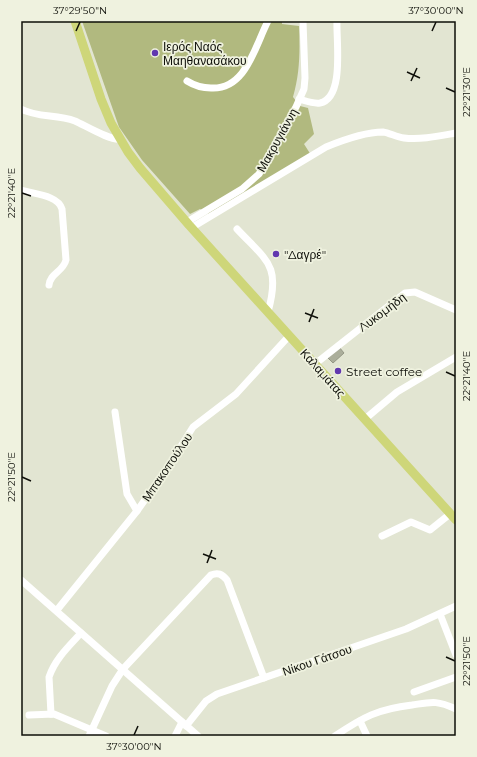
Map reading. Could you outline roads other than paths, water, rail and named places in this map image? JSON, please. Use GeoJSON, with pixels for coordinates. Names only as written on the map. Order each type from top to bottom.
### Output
{"type":"FeatureCollection","features":[{"type":"Feature","properties":{"kind":"main road","name":"Καλαμάτας"},"geometry":{"type":"LineString","coordinates":[[75,21],[101,99],[120,140],[151,181],[453,517]]}},
{"type":"Feature","properties":{"kind":"street"},"geometry":{"type":"LineString","coordinates":[[187,81],[198,86],[214,88],[228,86],[234,82],[248,65],[268,21]]}},
{"type":"Feature","properties":{"kind":"street","name":"Μακρυγιάννη"},"geometry":{"type":"LineString","coordinates":[[189,225],[242,189],[259,174],[299,99],[305,78],[303,21]]}},
{"type":"Feature","properties":{"kind":"street"},"geometry":{"type":"LineString","coordinates":[[299,99],[320,103],[328,100],[333,92],[337,72],[337,21]]}},
{"type":"Feature","properties":{"kind":"street"},"geometry":{"type":"LineString","coordinates":[[21,109],[36,114],[62,116],[95,130],[111,139],[120,140]]}},
{"type":"Feature","properties":{"kind":"street"},"geometry":{"type":"LineString","coordinates":[[189,225],[326,147],[342,141],[375,133],[386,133],[397,137],[412,138],[435,137],[456,133]]}},
{"type":"Feature","properties":{"kind":"street"},"geometry":{"type":"LineString","coordinates":[[21,190],[56,201],[62,209],[66,260],[63,267],[51,276],[49,285]]}},
{"type":"Feature","properties":{"kind":"street"},"geometry":{"type":"LineString","coordinates":[[237,229],[268,262],[273,275],[272,293],[268,312]]}},
{"type":"Feature","properties":{"kind":"street","name":"Λυκομήδη"},"geometry":{"type":"LineString","coordinates":[[315,364],[405,293],[415,292],[456,310]]}},
{"type":"Feature","properties":{"kind":"street","name":"Μπακοπούλου"},"geometry":{"type":"LineString","coordinates":[[57,610],[137,511],[164,473],[193,427],[236,394],[289,336]]}},
{"type":"Feature","properties":{"kind":"street"},"geometry":{"type":"LineString","coordinates":[[365,420],[397,392],[426,377],[456,357]]}},
{"type":"Feature","properties":{"kind":"street"},"geometry":{"type":"LineString","coordinates":[[115,412],[127,494],[137,511]]}},
{"type":"Feature","properties":{"kind":"street"},"geometry":{"type":"LineString","coordinates":[[382,536],[411,522],[430,530],[453,517]]}},
{"type":"Feature","properties":{"kind":"street"},"geometry":{"type":"LineString","coordinates":[[90,733],[112,686],[123,669],[211,575],[215,573],[224,576],[227,580],[264,678]]}},
{"type":"Feature","properties":{"kind":"street"},"geometry":{"type":"LineString","coordinates":[[21,580],[57,610],[198,736]]}},
{"type":"Feature","properties":{"kind":"street","name":"Νίκου Γάτσου"},"geometry":{"type":"LineString","coordinates":[[175,736],[184,724],[212,696],[406,629],[456,606]]}},
{"type":"Feature","properties":{"kind":"street"},"geometry":{"type":"LineString","coordinates":[[440,614],[456,655]]}},
{"type":"Feature","properties":{"kind":"street"},"geometry":{"type":"LineString","coordinates":[[51,714],[49,677],[62,653],[81,633]]}},
{"type":"Feature","properties":{"kind":"street"},"geometry":{"type":"LineString","coordinates":[[414,692],[456,677]]}},
{"type":"Feature","properties":{"kind":"street"},"geometry":{"type":"LineString","coordinates":[[335,736],[360,720],[382,710],[425,702],[439,702],[456,709]]}},
{"type":"Feature","properties":{"kind":"street"},"geometry":{"type":"LineString","coordinates":[[29,715],[51,714],[90,733],[106,736]]}},
{"type":"Feature","properties":{"kind":"street"},"geometry":{"type":"LineString","coordinates":[[360,720],[367,736]]}},
{"type":"Feature","properties":{"kind":"place","name":"Ιερός Ναός Μαηθανασάκου"},"geometry":{"type":"Point","coordinates":[155,53]}},
{"type":"Feature","properties":{"kind":"place","name":"\"Δαγρέ\""},"geometry":{"type":"Point","coordinates":[276,254]}},
{"type":"Feature","properties":{"kind":"place","name":"Street coffee"},"geometry":{"type":"Point","coordinates":[338,371]}}]}
